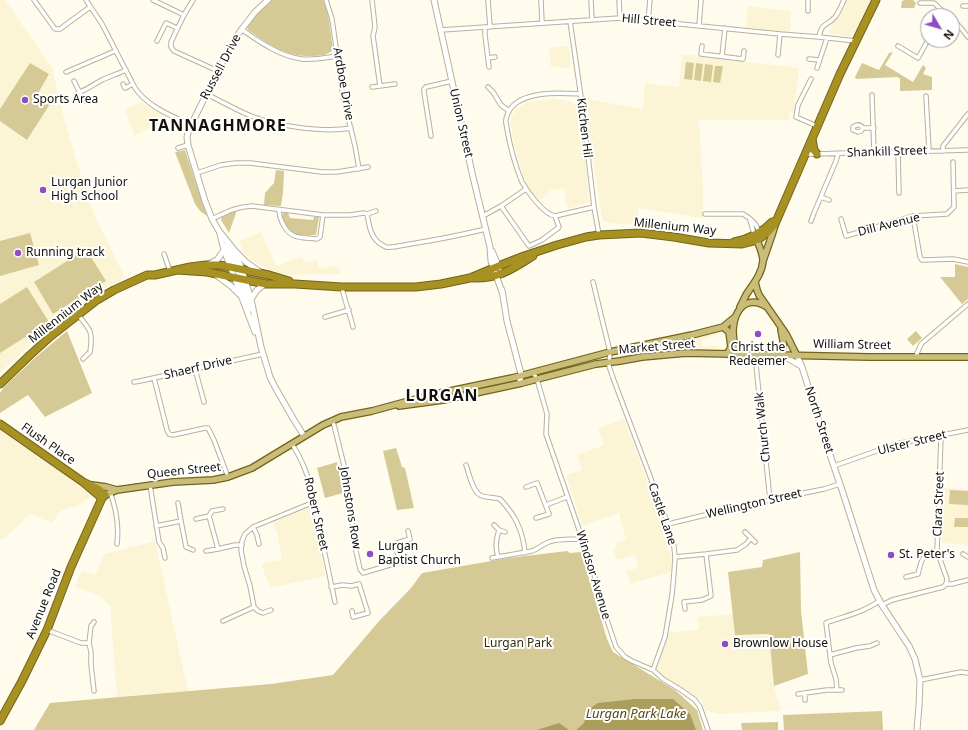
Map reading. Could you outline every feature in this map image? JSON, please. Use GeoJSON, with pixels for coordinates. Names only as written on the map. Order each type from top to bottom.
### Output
{"type":"FeatureCollection","features":[{"type":"Feature","properties":{"kind":"highway"},"geometry":{"type":"LineString","coordinates":[[758,238],[768,232],[775,224],[840,74],[876,0]]}},
{"type":"Feature","properties":{"kind":"highway"},"geometry":{"type":"LineString","coordinates":[[812,139],[814,150],[817,154]]}},
{"type":"Feature","properties":{"kind":"highway"},"geometry":{"type":"LineString","coordinates":[[758,238],[779,214]]}},
{"type":"Feature","properties":{"kind":"highway","name":"Millenium Way"},"geometry":{"type":"LineString","coordinates":[[599,235],[642,233],[708,243],[726,243],[742,239],[758,238]]}},
{"type":"Feature","properties":{"kind":"highway","name":"Millennium Way"},"geometry":{"type":"LineString","coordinates":[[497,271],[545,249],[575,239],[599,235]]}},
{"type":"Feature","properties":{"kind":"highway","name":"Millennium Way"},"geometry":{"type":"LineString","coordinates":[[0,384],[30,355],[97,300],[130,282],[147,275],[155,275],[190,267],[219,265],[238,274],[266,284],[416,287],[441,284],[497,271],[532,257],[545,249]]}},
{"type":"Feature","properties":{"kind":"highway"},"geometry":{"type":"LineString","coordinates":[[190,267],[219,270],[293,284]]}},
{"type":"Feature","properties":{"kind":"highway","name":"Millennium Way"},"geometry":{"type":"LineString","coordinates":[[177,270],[215,274],[262,274],[293,284]]}},
{"type":"Feature","properties":{"kind":"highway","name":"Flush Place"},"geometry":{"type":"LineString","coordinates":[[0,424],[85,483],[106,495]]}},
{"type":"Feature","properties":{"kind":"highway","name":"Avenue Road"},"geometry":{"type":"LineString","coordinates":[[0,720],[22,682],[47,630],[71,567],[106,495]]}},
{"type":"Feature","properties":{"kind":"main road"},"geometry":{"type":"LineString","coordinates":[[742,355],[734,345],[734,318],[745,296],[755,282],[775,224]]}},
{"type":"Feature","properties":{"kind":"main road"},"geometry":{"type":"LineString","coordinates":[[758,238],[763,261]]}},
{"type":"Feature","properties":{"kind":"main road"},"geometry":{"type":"LineString","coordinates":[[755,282],[759,295],[789,339],[797,356]]}},
{"type":"Feature","properties":{"kind":"main road"},"geometry":{"type":"LineString","coordinates":[[740,307],[747,303],[754,302],[768,307]]}},
{"type":"Feature","properties":{"kind":"main road","name":"Market Street"},"geometry":{"type":"LineString","coordinates":[[416,402],[460,389],[610,352],[684,337],[723,327],[734,318]]}},
{"type":"Feature","properties":{"kind":"main road"},"geometry":{"type":"LineString","coordinates":[[780,326],[784,343],[784,347],[780,355]]}},
{"type":"Feature","properties":{"kind":"main road"},"geometry":{"type":"LineString","coordinates":[[723,327],[729,332],[730,347],[727,354]]}},
{"type":"Feature","properties":{"kind":"main road","name":"Market Street"},"geometry":{"type":"LineString","coordinates":[[416,402],[461,396],[522,383],[596,364],[642,356],[686,353],[797,356]]}},
{"type":"Feature","properties":{"kind":"main road","name":"William Street"},"geometry":{"type":"LineString","coordinates":[[797,356],[968,357]]}},
{"type":"Feature","properties":{"kind":"main road"},"geometry":{"type":"LineString","coordinates":[[460,389],[461,396]]}},
{"type":"Feature","properties":{"kind":"main road","name":"Queen Street"},"geometry":{"type":"LineString","coordinates":[[106,495],[117,490],[173,482],[213,480],[228,477],[252,468],[332,420],[416,402]]}},
{"type":"Feature","properties":{"kind":"main road"},"geometry":{"type":"LineString","coordinates":[[85,483],[106,486],[117,490]]}},
{"type":"Feature","properties":{"kind":"street"},"geometry":{"type":"LineString","coordinates":[[34,0],[55,28],[60,29],[90,7]]}},
{"type":"Feature","properties":{"kind":"street"},"geometry":{"type":"LineString","coordinates":[[86,0],[102,24],[133,84],[142,97],[158,110],[191,125]]}},
{"type":"Feature","properties":{"kind":"street"},"geometry":{"type":"LineString","coordinates":[[153,0],[184,15]]}},
{"type":"Feature","properties":{"kind":"street"},"geometry":{"type":"LineString","coordinates":[[193,0],[177,28],[171,42],[171,47],[174,51],[218,71]]}},
{"type":"Feature","properties":{"kind":"street","name":"Russell Drive"},"geometry":{"type":"LineString","coordinates":[[219,231],[212,219],[205,201],[188,145],[188,134],[228,49],[255,12],[268,0]]}},
{"type":"Feature","properties":{"kind":"street","name":"Ardboe Drive"},"geometry":{"type":"LineString","coordinates":[[326,0],[332,18],[343,97],[359,169]]}},
{"type":"Feature","properties":{"kind":"street"},"geometry":{"type":"LineString","coordinates":[[372,0],[375,27],[373,36],[380,86]]}},
{"type":"Feature","properties":{"kind":"street","name":"Union Street"},"geometry":{"type":"LineString","coordinates":[[434,0],[490,247],[491,261],[497,271],[507,321],[521,375],[520,380],[522,383]]}},
{"type":"Feature","properties":{"kind":"street"},"geometry":{"type":"LineString","coordinates":[[488,0],[490,27]]}},
{"type":"Feature","properties":{"kind":"street"},"geometry":{"type":"LineString","coordinates":[[540,0],[542,23]]}},
{"type":"Feature","properties":{"kind":"street"},"geometry":{"type":"LineString","coordinates":[[591,0],[592,20]]}},
{"type":"Feature","properties":{"kind":"street"},"geometry":{"type":"LineString","coordinates":[[619,0],[620,18]]}},
{"type":"Feature","properties":{"kind":"street"},"geometry":{"type":"LineString","coordinates":[[648,20],[650,0]]}},
{"type":"Feature","properties":{"kind":"street"},"geometry":{"type":"LineString","coordinates":[[699,26],[701,0]]}},
{"type":"Feature","properties":{"kind":"street"},"geometry":{"type":"LineString","coordinates":[[808,0],[808,11]]}},
{"type":"Feature","properties":{"kind":"street"},"geometry":{"type":"LineString","coordinates":[[819,37],[822,27],[834,18],[844,0]]}},
{"type":"Feature","properties":{"kind":"street"},"geometry":{"type":"LineString","coordinates":[[920,3],[934,3],[938,8]]}},
{"type":"Feature","properties":{"kind":"street","name":"Hill Street"},"geometry":{"type":"LineString","coordinates":[[441,30],[620,18],[856,41]]}},
{"type":"Feature","properties":{"kind":"street","name":"Kitchen Hil"},"geometry":{"type":"LineString","coordinates":[[570,21],[599,235]]}},
{"type":"Feature","properties":{"kind":"street"},"geometry":{"type":"LineString","coordinates":[[157,41],[166,23],[177,28]]}},
{"type":"Feature","properties":{"kind":"street"},"geometry":{"type":"LineString","coordinates":[[485,27],[489,67]]}},
{"type":"Feature","properties":{"kind":"street"},"geometry":{"type":"LineString","coordinates":[[960,27],[968,37]]}},
{"type":"Feature","properties":{"kind":"street"},"geometry":{"type":"LineString","coordinates":[[722,56],[725,28]]}},
{"type":"Feature","properties":{"kind":"street"},"geometry":{"type":"LineString","coordinates":[[242,29],[258,41],[291,57],[319,59],[337,56]]}},
{"type":"Feature","properties":{"kind":"street"},"geometry":{"type":"LineString","coordinates":[[778,55],[780,34]]}},
{"type":"Feature","properties":{"kind":"street"},"geometry":{"type":"LineString","coordinates":[[816,68],[827,38]]}},
{"type":"Feature","properties":{"kind":"street"},"geometry":{"type":"LineString","coordinates":[[702,46],[701,54],[743,59],[744,51]]}},
{"type":"Feature","properties":{"kind":"street"},"geometry":{"type":"LineString","coordinates":[[898,46],[918,58],[924,48]]}},
{"type":"Feature","properties":{"kind":"street"},"geometry":{"type":"LineString","coordinates":[[66,72],[115,51]]}},
{"type":"Feature","properties":{"kind":"street"},"geometry":{"type":"LineString","coordinates":[[488,58],[495,57]]}},
{"type":"Feature","properties":{"kind":"street"},"geometry":{"type":"LineString","coordinates":[[809,59],[819,60]]}},
{"type":"Feature","properties":{"kind":"street"},"geometry":{"type":"LineString","coordinates":[[80,92],[90,88],[102,80],[126,70]]}},
{"type":"Feature","properties":{"kind":"street"},"geometry":{"type":"LineString","coordinates":[[811,79],[798,105],[796,117],[817,126]]}},
{"type":"Feature","properties":{"kind":"street"},"geometry":{"type":"LineString","coordinates":[[74,81],[84,101]]}},
{"type":"Feature","properties":{"kind":"street"},"geometry":{"type":"LineString","coordinates":[[431,136],[424,89],[426,87],[452,81]]}},
{"type":"Feature","properties":{"kind":"street"},"geometry":{"type":"LineString","coordinates":[[123,84],[125,88],[133,84]]}},
{"type":"Feature","properties":{"kind":"street"},"geometry":{"type":"LineString","coordinates":[[372,87],[395,84]]}},
{"type":"Feature","properties":{"kind":"street"},"geometry":{"type":"LineString","coordinates":[[488,87],[501,105],[509,111]]}},
{"type":"Feature","properties":{"kind":"street"},"geometry":{"type":"LineString","coordinates":[[580,94],[546,93],[531,97],[520,101],[509,111],[506,120],[510,142],[522,181],[526,189],[547,213],[551,216],[555,216],[594,207]]}},
{"type":"Feature","properties":{"kind":"street"},"geometry":{"type":"LineString","coordinates":[[206,94],[250,116],[277,124],[315,129],[341,130],[351,128]]}},
{"type":"Feature","properties":{"kind":"street"},"geometry":{"type":"LineString","coordinates":[[872,95],[874,152]]}},
{"type":"Feature","properties":{"kind":"street"},"geometry":{"type":"LineString","coordinates":[[926,96],[929,151]]}},
{"type":"Feature","properties":{"kind":"street"},"geometry":{"type":"LineString","coordinates":[[943,151],[943,146],[968,114]]}},
{"type":"Feature","properties":{"kind":"street"},"geometry":{"type":"LineString","coordinates":[[863,128],[874,128]]}},
{"type":"Feature","properties":{"kind":"street"},"geometry":{"type":"LineString","coordinates":[[178,148],[188,145]]}},
{"type":"Feature","properties":{"kind":"street","name":"Shankill Street"},"geometry":{"type":"LineString","coordinates":[[805,154],[968,150]]}},
{"type":"Feature","properties":{"kind":"street"},"geometry":{"type":"LineString","coordinates":[[898,152],[899,193]]}},
{"type":"Feature","properties":{"kind":"street"},"geometry":{"type":"LineString","coordinates":[[811,221],[838,154]]}},
{"type":"Feature","properties":{"kind":"street","name":"Dill Avenue"},"geometry":{"type":"LineString","coordinates":[[841,219],[846,236],[913,216],[947,214],[954,207],[953,162]]}},
{"type":"Feature","properties":{"kind":"street"},"geometry":{"type":"LineString","coordinates":[[197,173],[221,165],[236,163],[322,172],[337,172],[368,167]]}},
{"type":"Feature","properties":{"kind":"street"},"geometry":{"type":"LineString","coordinates":[[483,216],[526,189]]}},
{"type":"Feature","properties":{"kind":"street"},"geometry":{"type":"LineString","coordinates":[[954,191],[968,190]]}},
{"type":"Feature","properties":{"kind":"street"},"geometry":{"type":"LineString","coordinates":[[821,196],[829,200]]}},
{"type":"Feature","properties":{"kind":"street"},"geometry":{"type":"LineString","coordinates":[[212,219],[235,208],[252,206],[323,215],[367,214],[376,211]]}},
{"type":"Feature","properties":{"kind":"street"},"geometry":{"type":"LineString","coordinates":[[501,206],[529,246],[542,240],[558,228],[555,216]]}},
{"type":"Feature","properties":{"kind":"street"},"geometry":{"type":"LineString","coordinates":[[279,210],[279,214],[285,228],[290,235],[299,237],[317,239],[320,237],[323,215]]}},
{"type":"Feature","properties":{"kind":"street"},"geometry":{"type":"LineString","coordinates":[[367,214],[374,237],[378,243],[385,247],[432,241],[486,229]]}},
{"type":"Feature","properties":{"kind":"street"},"geometry":{"type":"LineString","coordinates":[[705,214],[740,214],[748,217],[758,238]]}},
{"type":"Feature","properties":{"kind":"street"},"geometry":{"type":"LineString","coordinates":[[913,216],[920,257],[922,260],[953,259],[968,262]]}},
{"type":"Feature","properties":{"kind":"street"},"geometry":{"type":"LineString","coordinates":[[219,231],[234,251],[262,274]]}},
{"type":"Feature","properties":{"kind":"street"},"geometry":{"type":"LineString","coordinates":[[219,231],[224,250],[251,299],[259,342]]}},
{"type":"Feature","properties":{"kind":"street"},"geometry":{"type":"LineString","coordinates":[[223,236],[238,274],[253,320],[253,326]]}},
{"type":"Feature","properties":{"kind":"street"},"geometry":{"type":"LineString","coordinates":[[206,266],[217,260],[224,250]]}},
{"type":"Feature","properties":{"kind":"street"},"geometry":{"type":"LineString","coordinates":[[234,251],[242,296],[267,367],[275,387],[304,436]]}},
{"type":"Feature","properties":{"kind":"street"},"geometry":{"type":"LineString","coordinates":[[164,254],[170,272]]}},
{"type":"Feature","properties":{"kind":"street"},"geometry":{"type":"LineString","coordinates":[[215,274],[242,296]]}},
{"type":"Feature","properties":{"kind":"street","name":"Castle Lane"},"geometry":{"type":"LineString","coordinates":[[592,282],[610,352],[609,366],[668,524],[674,547],[675,557],[672,595],[668,622],[653,670]]}},
{"type":"Feature","properties":{"kind":"street"},"geometry":{"type":"LineString","coordinates":[[251,299],[257,290],[266,284]]}},
{"type":"Feature","properties":{"kind":"street"},"geometry":{"type":"LineString","coordinates":[[342,286],[353,328]]}},
{"type":"Feature","properties":{"kind":"street"},"geometry":{"type":"LineString","coordinates":[[597,298],[603,296]]}},
{"type":"Feature","properties":{"kind":"street"},"geometry":{"type":"LineString","coordinates":[[916,356],[921,344],[968,304]]}},
{"type":"Feature","properties":{"kind":"street"},"geometry":{"type":"LineString","coordinates":[[325,317],[349,310]]}},
{"type":"Feature","properties":{"kind":"street"},"geometry":{"type":"LineString","coordinates":[[78,315],[91,330],[92,335],[90,352],[83,358]]}},
{"type":"Feature","properties":{"kind":"street","name":"Shaerf Drive"},"geometry":{"type":"LineString","coordinates":[[134,382],[263,354]]}},
{"type":"Feature","properties":{"kind":"street","name":"Church Walk"},"geometry":{"type":"LineString","coordinates":[[755,355],[770,500]]}},
{"type":"Feature","properties":{"kind":"street"},"geometry":{"type":"LineString","coordinates":[[780,355],[802,367]]}},
{"type":"Feature","properties":{"kind":"street","name":"North Street"},"geometry":{"type":"LineString","coordinates":[[797,356],[802,367],[874,590],[880,603],[913,652],[920,680],[916,730]]}},
{"type":"Feature","properties":{"kind":"street"},"geometry":{"type":"LineString","coordinates":[[195,369],[204,402]]}},
{"type":"Feature","properties":{"kind":"street","name":"Windsor Avenue"},"geometry":{"type":"LineString","coordinates":[[533,372],[537,379],[547,414],[546,434],[592,567],[616,648],[632,661],[653,670],[663,679],[695,700],[700,707],[708,730]]}},
{"type":"Feature","properties":{"kind":"street"},"geometry":{"type":"LineString","coordinates":[[154,378],[169,434],[173,435],[208,428],[228,477]]}},
{"type":"Feature","properties":{"kind":"street","name":"Johnstons Row"},"geometry":{"type":"LineString","coordinates":[[332,420],[348,482],[353,538],[360,569],[363,573],[400,562],[395,544],[410,540],[408,531]]}},
{"type":"Feature","properties":{"kind":"street","name":"Ulster Street"},"geometry":{"type":"LineString","coordinates":[[834,466],[896,444],[968,430]]}},
{"type":"Feature","properties":{"kind":"street","name":"Clara Street"},"geometry":{"type":"LineString","coordinates":[[906,577],[918,574],[922,559],[927,554],[938,551],[941,436]]}},
{"type":"Feature","properties":{"kind":"street","name":"Robert Street"},"geometry":{"type":"LineString","coordinates":[[292,444],[300,456],[307,475],[335,602]]}},
{"type":"Feature","properties":{"kind":"street"},"geometry":{"type":"LineString","coordinates":[[466,465],[474,489],[479,495],[500,498],[515,518],[521,531],[525,553]]}},
{"type":"Feature","properties":{"kind":"street"},"geometry":{"type":"LineString","coordinates":[[526,486],[537,483],[549,514],[536,518]]}},
{"type":"Feature","properties":{"kind":"street","name":"Wellington Street"},"geometry":{"type":"LineString","coordinates":[[668,524],[824,489],[840,484]]}},
{"type":"Feature","properties":{"kind":"street"},"geometry":{"type":"LineString","coordinates":[[150,486],[159,542],[163,548],[165,558]]}},
{"type":"Feature","properties":{"kind":"street"},"geometry":{"type":"LineString","coordinates":[[106,495],[116,516],[118,536],[117,544]]}},
{"type":"Feature","properties":{"kind":"street"},"geometry":{"type":"LineString","coordinates":[[546,505],[567,497]]}},
{"type":"Feature","properties":{"kind":"street"},"geometry":{"type":"LineString","coordinates":[[271,610],[263,613],[254,607],[241,550],[242,541],[245,534],[252,527],[314,502]]}},
{"type":"Feature","properties":{"kind":"street"},"geometry":{"type":"LineString","coordinates":[[178,503],[186,547],[193,550]]}},
{"type":"Feature","properties":{"kind":"street"},"geometry":{"type":"LineString","coordinates":[[196,519],[209,516],[212,511],[223,509]]}},
{"type":"Feature","properties":{"kind":"street"},"geometry":{"type":"LineString","coordinates":[[209,516],[218,548]]}},
{"type":"Feature","properties":{"kind":"street"},"geometry":{"type":"LineString","coordinates":[[156,526],[181,521]]}},
{"type":"Feature","properties":{"kind":"street"},"geometry":{"type":"LineString","coordinates":[[494,525],[499,530],[505,532]]}},
{"type":"Feature","properties":{"kind":"street"},"geometry":{"type":"LineString","coordinates":[[252,527],[257,535],[259,544]]}},
{"type":"Feature","properties":{"kind":"street"},"geometry":{"type":"LineString","coordinates":[[498,557],[496,540],[499,530]]}},
{"type":"Feature","properties":{"kind":"street"},"geometry":{"type":"LineString","coordinates":[[745,532],[755,542]]}},
{"type":"Feature","properties":{"kind":"street"},"geometry":{"type":"LineString","coordinates":[[675,557],[737,550],[746,544],[751,538]]}},
{"type":"Feature","properties":{"kind":"street"},"geometry":{"type":"LineString","coordinates":[[492,558],[525,553],[538,549],[554,541],[582,539]]}},
{"type":"Feature","properties":{"kind":"street"},"geometry":{"type":"LineString","coordinates":[[206,550],[242,545]]}},
{"type":"Feature","properties":{"kind":"street"},"geometry":{"type":"LineString","coordinates":[[938,551],[947,579],[946,584]]}},
{"type":"Feature","properties":{"kind":"street"},"geometry":{"type":"LineString","coordinates":[[685,609],[684,602],[702,600],[712,596],[706,554]]}},
{"type":"Feature","properties":{"kind":"street"},"geometry":{"type":"LineString","coordinates":[[963,554],[968,557]]}},
{"type":"Feature","properties":{"kind":"street"},"geometry":{"type":"LineString","coordinates":[[837,690],[836,679],[831,663],[826,623],[880,603],[943,587],[946,584],[968,580]]}},
{"type":"Feature","properties":{"kind":"street"},"geometry":{"type":"LineString","coordinates":[[331,587],[359,584],[368,613],[353,617],[352,611]]}},
{"type":"Feature","properties":{"kind":"street"},"geometry":{"type":"LineString","coordinates":[[223,621],[254,607]]}},
{"type":"Feature","properties":{"kind":"street"},"geometry":{"type":"LineString","coordinates":[[94,622],[91,626],[89,643],[94,691]]}},
{"type":"Feature","properties":{"kind":"street"},"geometry":{"type":"LineString","coordinates":[[47,630],[81,643],[89,643]]}},
{"type":"Feature","properties":{"kind":"street"},"geometry":{"type":"LineString","coordinates":[[830,655],[877,644]]}},
{"type":"Feature","properties":{"kind":"street"},"geometry":{"type":"LineString","coordinates":[[920,680],[961,672],[968,673]]}},
{"type":"Feature","properties":{"kind":"street"},"geometry":{"type":"LineString","coordinates":[[798,694],[827,690],[842,690]]}},
{"type":"Feature","properties":{"kind":"street"},"geometry":{"type":"LineString","coordinates":[[805,694],[805,700]]}},
{"type":"Feature","properties":{"kind":"shaded area","name":"Lurgan Junior High School"},"geometry":{"type":"Polygon","coordinates":[[[0,0],[5,0],[52,68],[64,118],[94,214],[125,278],[95,293],[33,342],[0,373],[0,0]]]}},
{"type":"Feature","properties":{"kind":"shaded area"},"geometry":{"type":"Polygon","coordinates":[[[846,0],[871,0],[859,26],[851,37],[828,33],[846,0]]]}},
{"type":"Feature","properties":{"kind":"shaded area"},"geometry":{"type":"Polygon","coordinates":[[[748,6],[791,11],[790,33],[746,27],[748,6]]]}},
{"type":"Feature","properties":{"kind":"shaded area"},"geometry":{"type":"Polygon","coordinates":[[[569,46],[570,68],[551,67],[549,47],[569,46]]]}},
{"type":"Feature","properties":{"kind":"shaded area"},"geometry":{"type":"Polygon","coordinates":[[[682,54],[799,68],[794,113],[789,113],[789,120],[699,120],[703,186],[703,218],[638,208],[638,225],[611,223],[602,220],[588,122],[587,99],[643,109],[645,83],[679,87],[682,54]]]}},
{"type":"Feature","properties":{"kind":"shaded area"},"geometry":{"type":"Polygon","coordinates":[[[551,99],[571,101],[579,109],[585,153],[589,202],[568,209],[564,196],[566,195],[564,188],[551,190],[540,201],[528,188],[515,148],[510,122],[515,111],[527,102],[551,99]]]}},
{"type":"Feature","properties":{"kind":"shaded area"},"geometry":{"type":"Polygon","coordinates":[[[141,102],[168,119],[134,136],[125,109],[141,102]]]}},
{"type":"Feature","properties":{"kind":"shaded area"},"geometry":{"type":"Polygon","coordinates":[[[261,232],[276,266],[302,257],[305,263],[318,259],[318,268],[324,269],[329,266],[339,267],[341,274],[279,275],[251,260],[244,253],[239,241],[261,232]]]}},
{"type":"Feature","properties":{"kind":"shaded area"},"geometry":{"type":"Polygon","coordinates":[[[719,331],[719,334],[702,340],[702,346],[719,346],[719,349],[666,349],[664,351],[656,351],[619,359],[616,358],[617,353],[655,347],[656,345],[662,344],[671,344],[673,342],[700,337],[719,331]]]}},
{"type":"Feature","properties":{"kind":"shaded area"},"geometry":{"type":"Polygon","coordinates":[[[624,419],[655,502],[671,557],[671,572],[630,584],[626,571],[638,568],[635,555],[617,560],[613,549],[616,548],[615,543],[626,539],[619,513],[582,526],[566,475],[582,470],[577,455],[604,445],[598,428],[624,419]]]}},
{"type":"Feature","properties":{"kind":"shaded area"},"geometry":{"type":"Polygon","coordinates":[[[0,429],[33,451],[92,496],[78,505],[61,511],[52,523],[30,514],[7,536],[0,540],[0,429]]]}},
{"type":"Feature","properties":{"kind":"shaded area"},"geometry":{"type":"Polygon","coordinates":[[[944,488],[968,489],[968,545],[942,543],[944,488]]]}},
{"type":"Feature","properties":{"kind":"shaded area"},"geometry":{"type":"Polygon","coordinates":[[[309,508],[313,514],[325,576],[270,588],[261,564],[282,560],[277,533],[273,522],[309,508]]]}},
{"type":"Feature","properties":{"kind":"shaded area"},"geometry":{"type":"Polygon","coordinates":[[[155,541],[188,691],[117,697],[110,606],[100,596],[75,587],[82,570],[95,575],[104,554],[155,541]]]}},
{"type":"Feature","properties":{"kind":"shaded area"},"geometry":{"type":"Polygon","coordinates":[[[733,614],[735,635],[769,634],[774,686],[781,711],[718,714],[705,710],[701,700],[660,673],[658,666],[669,632],[699,630],[698,617],[733,614]]]}},
{"type":"Feature","properties":{"kind":"green space"},"geometry":{"type":"Polygon","coordinates":[[[272,0],[323,0],[328,13],[333,50],[322,55],[313,56],[294,54],[278,49],[248,30],[247,27],[252,19],[272,0]]]}},
{"type":"Feature","properties":{"kind":"green space"},"geometry":{"type":"Polygon","coordinates":[[[913,0],[916,3],[914,8],[901,8],[902,1],[913,0]]]}},
{"type":"Feature","properties":{"kind":"green space"},"geometry":{"type":"Polygon","coordinates":[[[893,52],[885,65],[913,82],[923,65],[926,68],[923,74],[932,77],[932,90],[900,91],[900,79],[898,77],[856,79],[855,77],[862,63],[879,70],[889,53],[893,52]]]}},
{"type":"Feature","properties":{"kind":"green space"},"geometry":{"type":"Polygon","coordinates":[[[686,62],[694,63],[692,80],[684,79],[686,62]]]}},
{"type":"Feature","properties":{"kind":"green space","name":"Sports Area"},"geometry":{"type":"Polygon","coordinates":[[[30,63],[49,74],[37,95],[50,104],[27,140],[0,121],[0,109],[30,63]]]}},
{"type":"Feature","properties":{"kind":"green space"},"geometry":{"type":"Polygon","coordinates":[[[696,63],[703,64],[701,81],[694,80],[696,63]]]}},
{"type":"Feature","properties":{"kind":"green space"},"geometry":{"type":"Polygon","coordinates":[[[705,64],[713,65],[711,82],[703,81],[705,64]]]}},
{"type":"Feature","properties":{"kind":"green space"},"geometry":{"type":"Polygon","coordinates":[[[715,66],[723,66],[720,83],[713,82],[715,66]]]}},
{"type":"Feature","properties":{"kind":"green space"},"geometry":{"type":"Polygon","coordinates":[[[185,150],[207,216],[200,211],[195,204],[175,152],[185,150]]]}},
{"type":"Feature","properties":{"kind":"green space"},"geometry":{"type":"Polygon","coordinates":[[[276,170],[284,171],[281,206],[264,205],[265,193],[274,183],[276,170]]]}},
{"type":"Feature","properties":{"kind":"green space"},"geometry":{"type":"Polygon","coordinates":[[[236,211],[229,233],[221,220],[222,217],[236,211]]]}},
{"type":"Feature","properties":{"kind":"green space"},"geometry":{"type":"Polygon","coordinates":[[[284,213],[288,213],[290,218],[313,220],[314,217],[319,217],[316,235],[298,235],[291,233],[283,220],[282,215],[284,213]]]}},
{"type":"Feature","properties":{"kind":"green space","name":"Running track"},"geometry":{"type":"Polygon","coordinates":[[[30,233],[39,265],[0,276],[0,241],[30,233]]]}},
{"type":"Feature","properties":{"kind":"green space"},"geometry":{"type":"Polygon","coordinates":[[[86,249],[106,281],[53,314],[34,282],[86,249]]]}},
{"type":"Feature","properties":{"kind":"green space"},"geometry":{"type":"Polygon","coordinates":[[[955,264],[968,267],[968,299],[962,304],[940,277],[955,277],[955,264]]]}},
{"type":"Feature","properties":{"kind":"green space"},"geometry":{"type":"Polygon","coordinates":[[[27,287],[49,322],[0,353],[0,304],[27,287]]]}},
{"type":"Feature","properties":{"kind":"green space"},"geometry":{"type":"Polygon","coordinates":[[[67,331],[92,393],[45,417],[28,395],[0,413],[0,393],[4,387],[37,356],[67,331]]]}},
{"type":"Feature","properties":{"kind":"green space"},"geometry":{"type":"Polygon","coordinates":[[[916,331],[922,338],[913,346],[907,339],[916,331]]]}},
{"type":"Feature","properties":{"kind":"green space"},"geometry":{"type":"Polygon","coordinates":[[[396,448],[402,467],[405,468],[414,508],[397,510],[383,451],[396,448]]]}},
{"type":"Feature","properties":{"kind":"green space"},"geometry":{"type":"Polygon","coordinates":[[[337,462],[343,493],[325,498],[317,468],[337,462]]]}},
{"type":"Feature","properties":{"kind":"green space"},"geometry":{"type":"Polygon","coordinates":[[[950,490],[968,491],[968,505],[949,504],[950,490]]]}},
{"type":"Feature","properties":{"kind":"green space"},"geometry":{"type":"Polygon","coordinates":[[[955,518],[968,518],[968,527],[954,527],[955,518]]]}},
{"type":"Feature","properties":{"kind":"green space","name":"Lurgan Park"},"geometry":{"type":"Polygon","coordinates":[[[567,551],[570,553],[581,552],[607,639],[613,652],[675,690],[697,710],[703,730],[34,730],[50,703],[271,684],[333,675],[380,620],[411,588],[422,573],[509,558],[567,551]]]}},
{"type":"Feature","properties":{"kind":"green space"},"geometry":{"type":"Polygon","coordinates":[[[800,552],[801,611],[808,674],[774,686],[769,634],[735,635],[728,572],[762,567],[763,560],[800,552]]]}},
{"type":"Feature","properties":{"kind":"green space"},"geometry":{"type":"Polygon","coordinates":[[[882,711],[883,730],[784,730],[783,715],[882,711]]]}},
{"type":"Feature","properties":{"kind":"green space"},"geometry":{"type":"Polygon","coordinates":[[[778,722],[778,730],[742,730],[741,723],[778,722]]]}},
{"type":"Feature","properties":{"kind":"water","name":"Lurgan Park Lake"},"geometry":{"type":"Polygon","coordinates":[[[635,699],[673,699],[690,714],[696,730],[576,730],[583,724],[592,707],[598,703],[635,699]]]}},
{"type":"Feature","properties":{"kind":"water","name":"Lurgan Park Lake"},"geometry":{"type":"Polygon","coordinates":[[[559,723],[569,730],[537,730],[559,723]]]}},
{"type":"Feature","properties":{"kind":"place","name":"Sports Area"},"geometry":{"type":"Point","coordinates":[25,100]}},
{"type":"Feature","properties":{"kind":"place","name":"Lurgan Junior High School"},"geometry":{"type":"Point","coordinates":[43,190]}},
{"type":"Feature","properties":{"kind":"place","name":"Running track"},"geometry":{"type":"Point","coordinates":[18,253]}},
{"type":"Feature","properties":{"kind":"place","name":"Christ the Redeemer"},"geometry":{"type":"Point","coordinates":[758,334]}},
{"type":"Feature","properties":{"kind":"place","name":"Lurgan Baptist Church"},"geometry":{"type":"Point","coordinates":[370,554]}},
{"type":"Feature","properties":{"kind":"place","name":"St. Peter's"},"geometry":{"type":"Point","coordinates":[891,555]}},
{"type":"Feature","properties":{"kind":"place","name":"Brownlow House"},"geometry":{"type":"Point","coordinates":[725,644]}},
{"type":"Feature","properties":{"kind":"district","name":"TANNAGHMORE"},"geometry":{"type":"Point","coordinates":[218,126]}},
{"type":"Feature","properties":{"kind":"district","name":"LURGAN"},"geometry":{"type":"Point","coordinates":[442,396]}}]}
